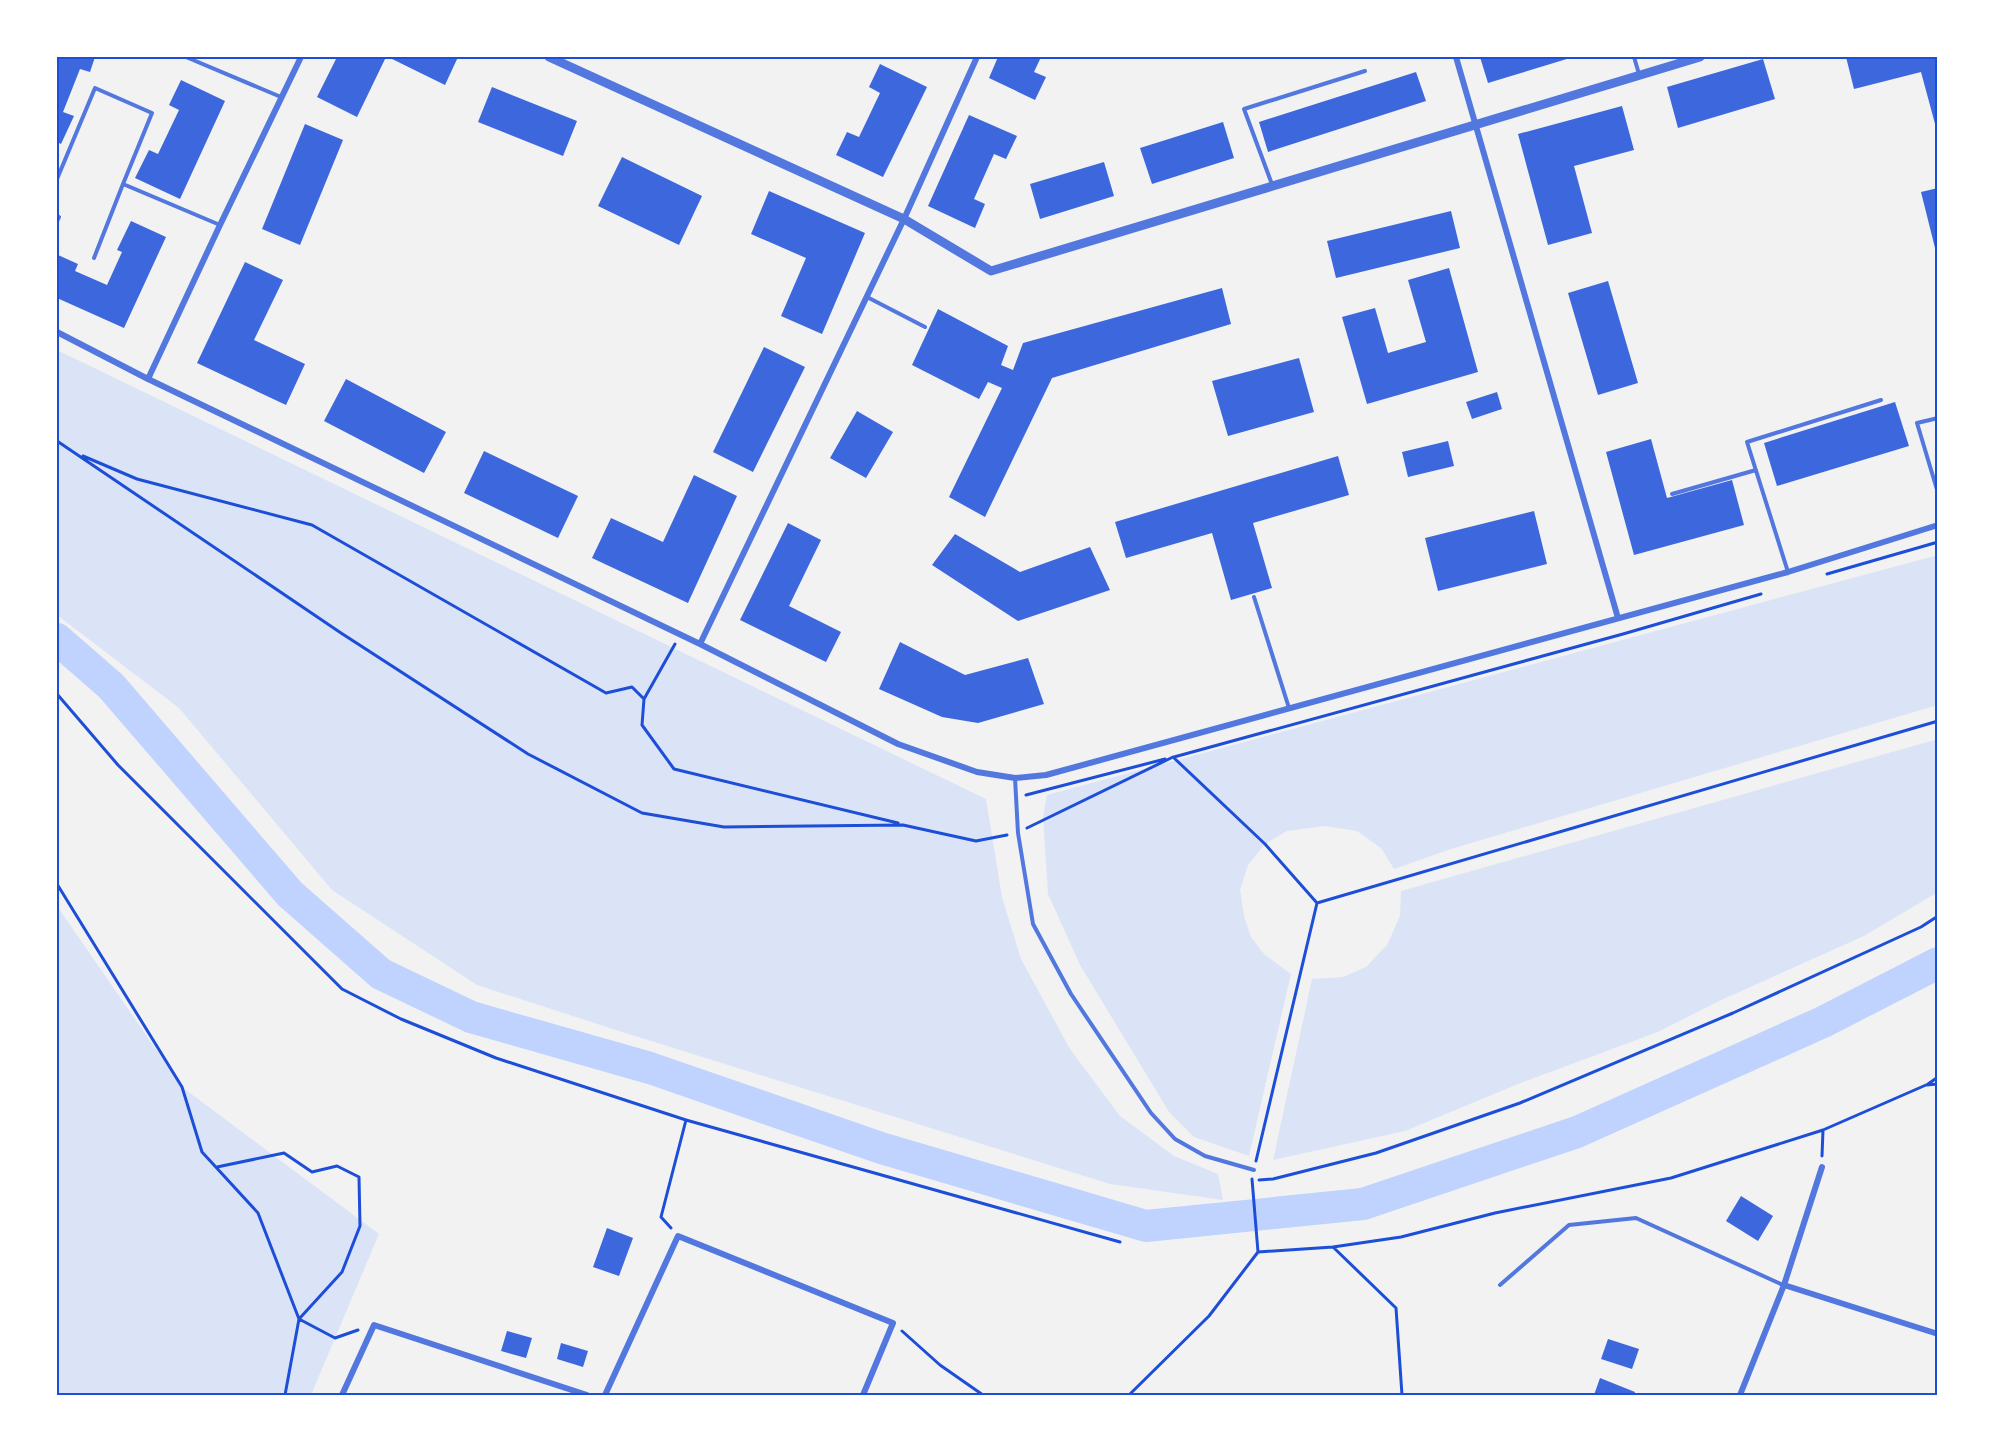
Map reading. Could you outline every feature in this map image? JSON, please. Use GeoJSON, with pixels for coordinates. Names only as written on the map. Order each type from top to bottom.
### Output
{"type":"FeatureCollection","features":[{"type":"Feature","properties":{"kind":"street"},"geometry":{"type":"LineString","coordinates":[[148,379],[301,57]]}},
{"type":"Feature","properties":{"kind":"street"},"geometry":{"type":"LineString","coordinates":[[549,57],[904,219],[991,271],[1700,57]]}},
{"type":"Feature","properties":{"kind":"street"},"geometry":{"type":"LineString","coordinates":[[700,644],[904,219],[977,57]]}},
{"type":"Feature","properties":{"kind":"street"},"geometry":{"type":"LineString","coordinates":[[1456,57],[1618,618]]}},
{"type":"Feature","properties":{"kind":"street"},"geometry":{"type":"LineString","coordinates":[[57,332],[148,379],[680,634],[898,744],[977,772],[1015,778],[1046,775],[1788,572],[1938,525]]}},
{"type":"Feature","properties":{"kind":"street"},"geometry":{"type":"LineString","coordinates":[[1740,1395],[1784,1285],[1822,1167]]}},
{"type":"Feature","properties":{"kind":"street"},"geometry":{"type":"LineString","coordinates":[[605,1395],[678,1236],[893,1323],[864,1395]]}},
{"type":"Feature","properties":{"kind":"street"},"geometry":{"type":"LineString","coordinates":[[1784,1285],[1938,1334]]}},
{"type":"Feature","properties":{"kind":"street"},"geometry":{"type":"LineString","coordinates":[[342,1395],[374,1325],[587,1395]]}},
{"type":"Feature","properties":{"kind":"lane"},"geometry":{"type":"LineString","coordinates":[[186,57],[282,98]]}},
{"type":"Feature","properties":{"kind":"lane"},"geometry":{"type":"LineString","coordinates":[[1634,57],[1639,76]]}},
{"type":"Feature","properties":{"kind":"lane"},"geometry":{"type":"LineString","coordinates":[[1273,187],[1244,109],[1365,70]]}},
{"type":"Feature","properties":{"kind":"lane"},"geometry":{"type":"LineString","coordinates":[[57,179],[95,88],[153,112],[94,258]]}},
{"type":"Feature","properties":{"kind":"lane"},"geometry":{"type":"LineString","coordinates":[[123,184],[220,225]]}},
{"type":"Feature","properties":{"kind":"lane"},"geometry":{"type":"LineString","coordinates":[[57,216],[59,217],[57,221]]}},
{"type":"Feature","properties":{"kind":"lane"},"geometry":{"type":"LineString","coordinates":[[867,297],[925,327]]}},
{"type":"Feature","properties":{"kind":"lane"},"geometry":{"type":"LineString","coordinates":[[1788,572],[1747,442],[1881,400]]}},
{"type":"Feature","properties":{"kind":"lane"},"geometry":{"type":"LineString","coordinates":[[1938,418],[1917,423],[1938,493]]}},
{"type":"Feature","properties":{"kind":"lane"},"geometry":{"type":"LineString","coordinates":[[1672,494],[1756,470]]}},
{"type":"Feature","properties":{"kind":"lane"},"geometry":{"type":"LineString","coordinates":[[1254,597],[1290,708]]}},
{"type":"Feature","properties":{"kind":"lane"},"geometry":{"type":"LineString","coordinates":[[1015,778],[1018,833],[1033,924],[1071,993],[1151,1113],[1175,1139],[1205,1156],[1254,1170]]}},
{"type":"Feature","properties":{"kind":"lane"},"geometry":{"type":"LineString","coordinates":[[1500,1285],[1569,1225],[1636,1218],[1784,1285]]}},
{"type":"Feature","properties":{"kind":"path"},"geometry":{"type":"LineString","coordinates":[[57,441],[331,626],[528,754],[642,813],[724,827],[903,825]]}},
{"type":"Feature","properties":{"kind":"path"},"geometry":{"type":"LineString","coordinates":[[75,452],[137,479],[312,525],[606,693],[632,687],[644,699]]}},
{"type":"Feature","properties":{"kind":"path"},"geometry":{"type":"LineString","coordinates":[[1818,577],[1938,542]]}},
{"type":"Feature","properties":{"kind":"path"},"geometry":{"type":"LineString","coordinates":[[1016,798],[1623,634],[1761,594]]}},
{"type":"Feature","properties":{"kind":"path"},"geometry":{"type":"LineString","coordinates":[[680,634],[644,699],[642,724],[674,769],[903,825],[976,840],[1018,833],[1173,757]]}},
{"type":"Feature","properties":{"kind":"path"},"geometry":{"type":"LineString","coordinates":[[57,694],[118,765],[342,989],[401,1019],[496,1058],[686,1120],[1120,1242]]}},
{"type":"Feature","properties":{"kind":"path"},"geometry":{"type":"LineString","coordinates":[[1317,903],[1938,721]]}},
{"type":"Feature","properties":{"kind":"path"},"geometry":{"type":"LineString","coordinates":[[1173,757],[1265,844],[1317,903]]}},
{"type":"Feature","properties":{"kind":"path"},"geometry":{"type":"LineString","coordinates":[[57,884],[182,1087],[202,1152],[258,1213],[299,1319],[285,1395]]}},
{"type":"Feature","properties":{"kind":"path"},"geometry":{"type":"LineString","coordinates":[[1129,1395],[1209,1316],[1258,1252],[1252,1180],[1317,903]]}},
{"type":"Feature","properties":{"kind":"path"},"geometry":{"type":"LineString","coordinates":[[1252,1180],[1273,1179],[1376,1153],[1520,1103],[1733,1012],[1921,927],[1938,915]]}},
{"type":"Feature","properties":{"kind":"path"},"geometry":{"type":"LineString","coordinates":[[1258,1252],[1333,1247],[1401,1237],[1495,1213],[1671,1178],[1823,1130],[1926,1085],[1938,1077]]}},
{"type":"Feature","properties":{"kind":"path"},"geometry":{"type":"LineString","coordinates":[[1926,1085],[1938,1084]]}},
{"type":"Feature","properties":{"kind":"path"},"geometry":{"type":"LineString","coordinates":[[678,1236],[661,1217],[686,1120]]}},
{"type":"Feature","properties":{"kind":"path"},"geometry":{"type":"LineString","coordinates":[[1822,1167],[1823,1130]]}},
{"type":"Feature","properties":{"kind":"path"},"geometry":{"type":"LineString","coordinates":[[216,1167],[284,1153],[312,1172],[337,1166],[359,1177],[360,1226],[342,1272],[299,1319]]}},
{"type":"Feature","properties":{"kind":"path"},"geometry":{"type":"LineString","coordinates":[[1333,1247],[1396,1308],[1402,1395]]}},
{"type":"Feature","properties":{"kind":"path"},"geometry":{"type":"LineString","coordinates":[[299,1319],[335,1338],[374,1325]]}},
{"type":"Feature","properties":{"kind":"path"},"geometry":{"type":"LineString","coordinates":[[893,1323],[940,1365],[983,1395]]}},
{"type":"Feature","properties":{"kind":"shaded area"},"geometry":{"type":"Polygon","coordinates":[[[57,350],[986,799],[1002,897],[1021,959],[1070,1049],[1120,1116],[1174,1156],[1218,1174],[1223,1200],[1110,1184],[477,985],[332,890],[179,708],[57,615],[57,350]]]}},
{"type":"Feature","properties":{"kind":"shaded area"},"geometry":{"type":"Polygon","coordinates":[[[1938,555],[1938,705],[1451,849],[1394,869],[1381,848],[1357,831],[1325,826],[1287,831],[1265,844],[1248,865],[1240,890],[1244,916],[1251,937],[1264,954],[1291,974],[1249,1156],[1194,1137],[1169,1112],[1080,965],[1048,894],[1043,817],[1047,795],[1938,555]]]}},
{"type":"Feature","properties":{"kind":"shaded area"},"geometry":{"type":"Polygon","coordinates":[[[1938,739],[1938,892],[1864,936],[1719,1001],[1658,1032],[1518,1084],[1405,1131],[1273,1160],[1312,979],[1343,977],[1366,967],[1387,945],[1400,916],[1401,891],[1938,739]]]}},
{"type":"Feature","properties":{"kind":"shaded area"},"geometry":{"type":"Polygon","coordinates":[[[57,906],[182,1087],[379,1234],[311,1395],[57,1395],[57,906]]]}},
{"type":"Feature","properties":{"kind":"building"},"geometry":{"type":"Polygon","coordinates":[[[57,57],[95,57],[90,72],[80,69],[63,112],[74,116],[61,144],[57,142],[57,57]]]}},
{"type":"Feature","properties":{"kind":"building"},"geometry":{"type":"Polygon","coordinates":[[[337,57],[386,57],[357,117],[317,97],[337,57]]]}},
{"type":"Feature","properties":{"kind":"building"},"geometry":{"type":"Polygon","coordinates":[[[388,57],[458,57],[445,85],[388,57]]]}},
{"type":"Feature","properties":{"kind":"building"},"geometry":{"type":"Polygon","coordinates":[[[998,57],[1041,57],[1034,72],[1046,77],[1035,100],[989,78],[998,57]]]}},
{"type":"Feature","properties":{"kind":"building"},"geometry":{"type":"Polygon","coordinates":[[[1480,57],[1570,57],[1570,58],[1488,83],[1480,57]]]}},
{"type":"Feature","properties":{"kind":"building"},"geometry":{"type":"Polygon","coordinates":[[[1846,57],[1938,57],[1938,135],[1921,72],[1854,89],[1846,57]]]}},
{"type":"Feature","properties":{"kind":"building"},"geometry":{"type":"Polygon","coordinates":[[[1763,59],[1775,99],[1678,128],[1667,87],[1763,59]]]}},
{"type":"Feature","properties":{"kind":"building"},"geometry":{"type":"Polygon","coordinates":[[[880,64],[927,87],[883,177],[836,155],[847,132],[859,137],[880,93],[869,87],[880,64]]]}},
{"type":"Feature","properties":{"kind":"building"},"geometry":{"type":"Polygon","coordinates":[[[1416,72],[1426,101],[1268,152],[1259,122],[1416,72]]]}},
{"type":"Feature","properties":{"kind":"building"},"geometry":{"type":"Polygon","coordinates":[[[181,80],[225,101],[180,199],[135,178],[149,150],[158,154],[179,110],[169,105],[181,80]]]}},
{"type":"Feature","properties":{"kind":"building"},"geometry":{"type":"Polygon","coordinates":[[[492,87],[577,121],[563,156],[478,122],[492,87]]]}},
{"type":"Feature","properties":{"kind":"building"},"geometry":{"type":"Polygon","coordinates":[[[1622,106],[1634,150],[1574,166],[1592,233],[1548,245],[1518,134],[1622,106]]]}},
{"type":"Feature","properties":{"kind":"building"},"geometry":{"type":"Polygon","coordinates":[[[969,115],[1017,136],[1006,159],[994,154],[974,199],[985,204],[975,228],[928,206],[969,115]]]}},
{"type":"Feature","properties":{"kind":"building"},"geometry":{"type":"Polygon","coordinates":[[[1223,122],[1234,158],[1152,184],[1140,148],[1223,122]]]}},
{"type":"Feature","properties":{"kind":"building"},"geometry":{"type":"Polygon","coordinates":[[[305,124],[343,140],[300,245],[262,229],[305,124]]]}},
{"type":"Feature","properties":{"kind":"building"},"geometry":{"type":"Polygon","coordinates":[[[622,157],[702,196],[679,245],[598,206],[622,157]]]}},
{"type":"Feature","properties":{"kind":"building"},"geometry":{"type":"Polygon","coordinates":[[[1104,162],[1114,196],[1040,219],[1030,184],[1104,162]]]}},
{"type":"Feature","properties":{"kind":"building"},"geometry":{"type":"Polygon","coordinates":[[[1938,188],[1938,256],[1937,256],[1921,192],[1938,188]]]}},
{"type":"Feature","properties":{"kind":"building"},"geometry":{"type":"Polygon","coordinates":[[[769,191],[865,233],[822,334],[781,316],[806,258],[751,234],[769,191]]]}},
{"type":"Feature","properties":{"kind":"building"},"geometry":{"type":"Polygon","coordinates":[[[1451,211],[1460,248],[1336,278],[1327,241],[1451,211]]]}},
{"type":"Feature","properties":{"kind":"building"},"geometry":{"type":"Polygon","coordinates":[[[131,221],[166,237],[124,328],[57,298],[57,256],[78,264],[75,271],[107,285],[122,252],[117,250],[131,221]]]}},
{"type":"Feature","properties":{"kind":"building"},"geometry":{"type":"Polygon","coordinates":[[[245,262],[283,280],[254,340],[305,364],[286,405],[197,363],[245,262]]]}},
{"type":"Feature","properties":{"kind":"building"},"geometry":{"type":"Polygon","coordinates":[[[1449,268],[1478,372],[1367,404],[1342,317],[1375,308],[1388,353],[1426,342],[1408,280],[1449,268]]]}},
{"type":"Feature","properties":{"kind":"building"},"geometry":{"type":"Polygon","coordinates":[[[1608,281],[1638,383],[1598,395],[1568,293],[1608,281]]]}},
{"type":"Feature","properties":{"kind":"building"},"geometry":{"type":"Polygon","coordinates":[[[1222,288],[1231,324],[1052,378],[985,517],[949,497],[1002,388],[988,382],[979,399],[912,365],[938,309],[1008,346],[1001,365],[1013,370],[1023,343],[1222,288]]]}},
{"type":"Feature","properties":{"kind":"building"},"geometry":{"type":"Polygon","coordinates":[[[764,347],[805,367],[753,472],[713,452],[764,347]]]}},
{"type":"Feature","properties":{"kind":"building"},"geometry":{"type":"Polygon","coordinates":[[[1299,358],[1314,412],[1228,436],[1212,381],[1299,358]]]}},
{"type":"Feature","properties":{"kind":"building"},"geometry":{"type":"Polygon","coordinates":[[[346,379],[446,432],[424,473],[324,421],[346,379]]]}},
{"type":"Feature","properties":{"kind":"building"},"geometry":{"type":"Polygon","coordinates":[[[1497,392],[1502,409],[1472,419],[1466,402],[1497,392]]]}},
{"type":"Feature","properties":{"kind":"building"},"geometry":{"type":"Polygon","coordinates":[[[1895,402],[1909,446],[1777,486],[1764,443],[1895,402]]]}},
{"type":"Feature","properties":{"kind":"building"},"geometry":{"type":"Polygon","coordinates":[[[857,411],[893,432],[866,478],[830,458],[857,411]]]}},
{"type":"Feature","properties":{"kind":"building"},"geometry":{"type":"Polygon","coordinates":[[[1651,439],[1667,498],[1732,480],[1744,525],[1634,555],[1606,452],[1651,439]]]}},
{"type":"Feature","properties":{"kind":"building"},"geometry":{"type":"Polygon","coordinates":[[[1448,441],[1454,466],[1408,477],[1402,452],[1448,441]]]}},
{"type":"Feature","properties":{"kind":"building"},"geometry":{"type":"Polygon","coordinates":[[[484,451],[578,496],[558,538],[464,493],[484,451]]]}},
{"type":"Feature","properties":{"kind":"building"},"geometry":{"type":"Polygon","coordinates":[[[1338,456],[1349,495],[1253,523],[1272,588],[1231,600],[1212,533],[1126,558],[1115,522],[1338,456]]]}},
{"type":"Feature","properties":{"kind":"building"},"geometry":{"type":"Polygon","coordinates":[[[694,475],[737,496],[688,603],[592,558],[611,518],[663,542],[694,475]]]}},
{"type":"Feature","properties":{"kind":"building"},"geometry":{"type":"Polygon","coordinates":[[[1534,511],[1547,564],[1438,591],[1425,538],[1534,511]]]}},
{"type":"Feature","properties":{"kind":"building"},"geometry":{"type":"Polygon","coordinates":[[[788,523],[821,540],[789,606],[841,632],[826,662],[740,620],[788,523]]]}},
{"type":"Feature","properties":{"kind":"building"},"geometry":{"type":"Polygon","coordinates":[[[955,534],[1020,572],[1090,547],[1110,590],[1018,621],[932,565],[955,534]]]}},
{"type":"Feature","properties":{"kind":"building"},"geometry":{"type":"Polygon","coordinates":[[[900,642],[965,675],[1028,658],[1044,704],[978,723],[942,717],[879,689],[900,642]]]}},
{"type":"Feature","properties":{"kind":"building"},"geometry":{"type":"Polygon","coordinates":[[[1741,1196],[1773,1216],[1758,1241],[1726,1221],[1741,1196]]]}},
{"type":"Feature","properties":{"kind":"building"},"geometry":{"type":"Polygon","coordinates":[[[607,1228],[633,1238],[619,1276],[593,1267],[607,1228]]]}},
{"type":"Feature","properties":{"kind":"building"},"geometry":{"type":"Polygon","coordinates":[[[507,1331],[532,1338],[526,1358],[501,1351],[507,1331]]]}},
{"type":"Feature","properties":{"kind":"building"},"geometry":{"type":"Polygon","coordinates":[[[1608,1339],[1639,1349],[1632,1369],[1601,1359],[1608,1339]]]}},
{"type":"Feature","properties":{"kind":"building"},"geometry":{"type":"Polygon","coordinates":[[[561,1343],[588,1351],[583,1367],[557,1359],[561,1343]]]}},
{"type":"Feature","properties":{"kind":"building"},"geometry":{"type":"Polygon","coordinates":[[[1600,1378],[1635,1392],[1634,1395],[1594,1395],[1600,1378]]]}},
{"type":"Feature","properties":{"kind":"waterway"},"geometry":{"type":"LineString","coordinates":[[57,639],[111,686],[290,894],[381,974],[471,1017],[650,1068],[881,1148],[1146,1226],[1363,1204],[1577,1132],[1823,1022],[1938,963]]}}]}
